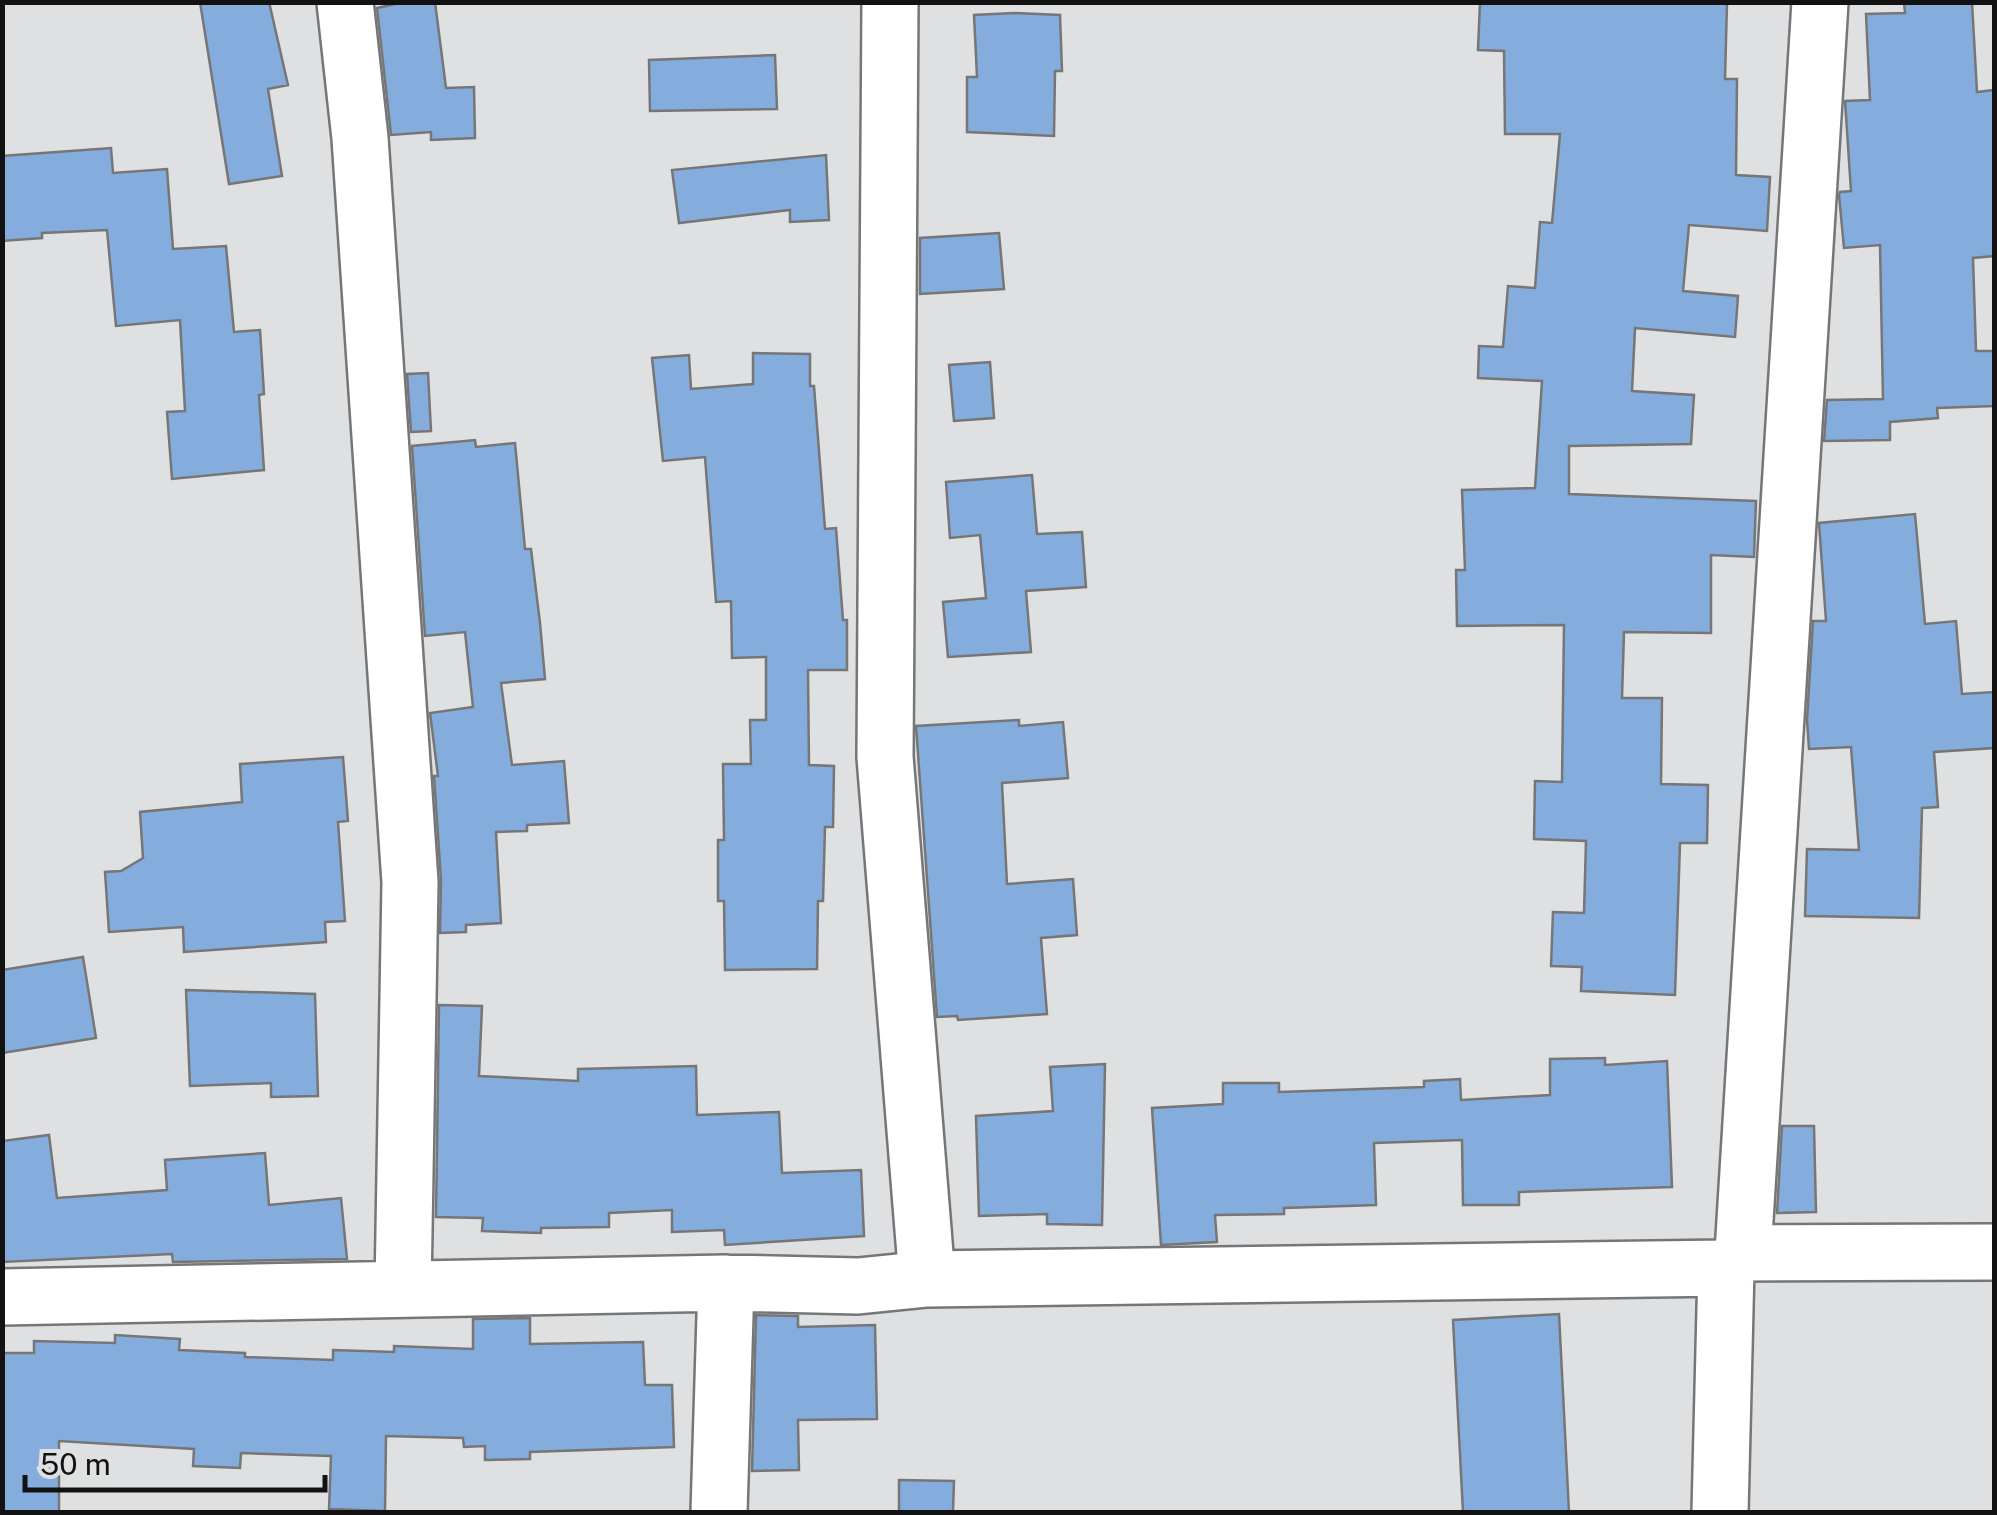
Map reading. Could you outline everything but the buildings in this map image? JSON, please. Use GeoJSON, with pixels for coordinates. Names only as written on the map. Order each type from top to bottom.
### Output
{"type":"FeatureCollection","features":[{"type":"Feature","properties":{"kind":"street"},"geometry":{"type":"LineString","coordinates":[[345,2],[360,138],[410,882],[403,1289]]}},
{"type":"Feature","properties":{"kind":"street"},"geometry":{"type":"LineString","coordinates":[[890,2],[885,757],[927,1278]]}},
{"type":"Feature","properties":{"kind":"street"},"geometry":{"type":"LineString","coordinates":[[1720,1512],[1820,2]]}},
{"type":"Feature","properties":{"kind":"street"},"geometry":{"type":"LineString","coordinates":[[2,1297],[726,1283],[858,1286],[927,1278],[1994,1252]]}},
{"type":"Feature","properties":{"kind":"street"},"geometry":{"type":"LineString","coordinates":[[719,1512],[726,1283]]}}]}
